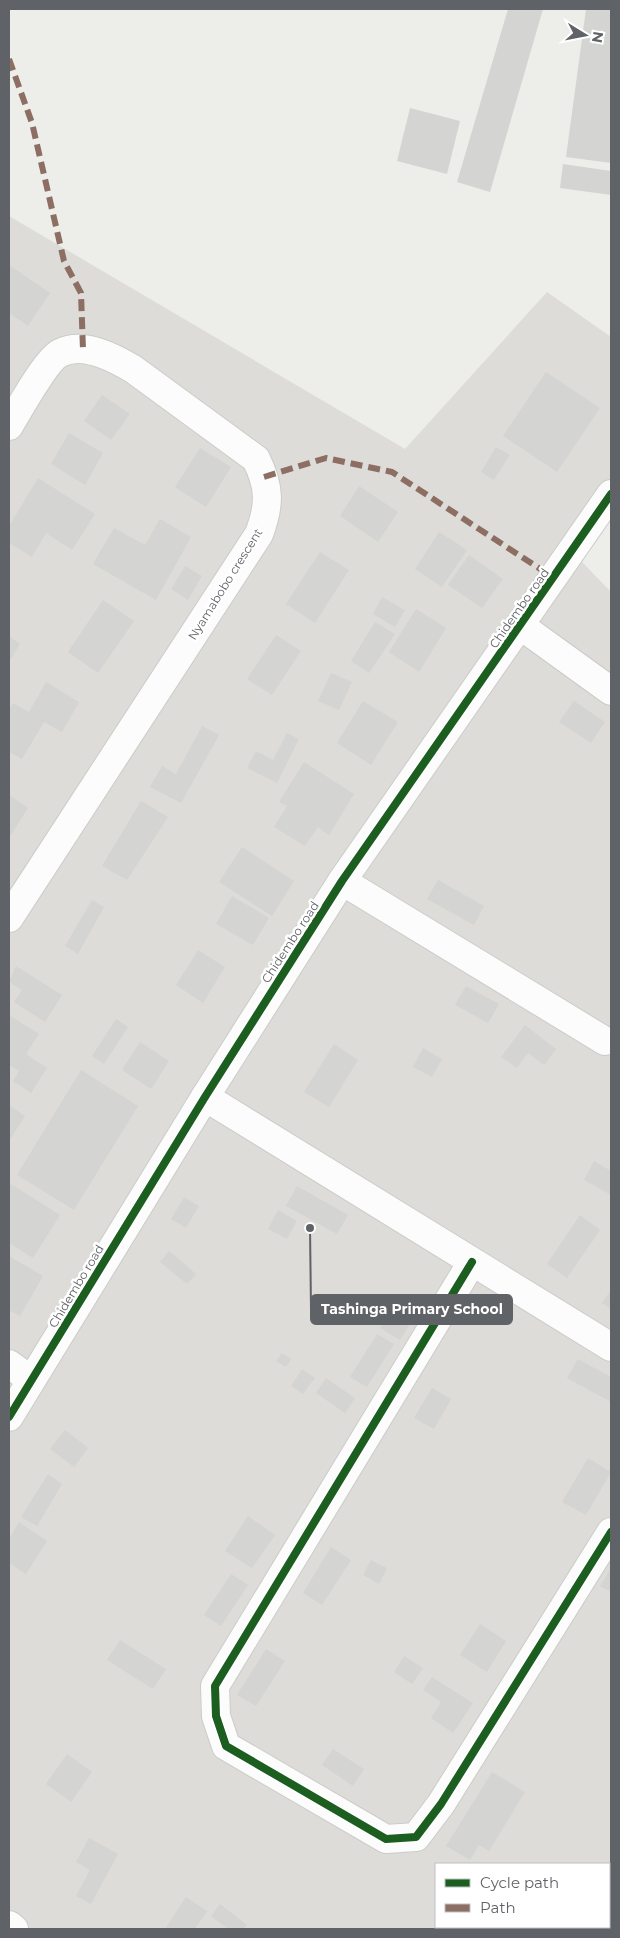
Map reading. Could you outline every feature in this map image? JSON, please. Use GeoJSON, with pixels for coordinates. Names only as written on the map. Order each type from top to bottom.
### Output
{"type":"FeatureCollection","features":[{"type":"Feature","properties":{"kind":"street","name":"Nyamabobo crescent"},"geometry":{"type":"LineString","coordinates":[[9,426],[56,355],[71,350],[93,350],[115,358],[133,369],[256,459],[264,477],[267,497],[266,514],[259,534],[9,918]]}},
{"type":"Feature","properties":{"kind":"street","name":"Chidembo road"},"geometry":{"type":"LineString","coordinates":[[9,1417],[205,1096],[342,881],[611,494]]}},
{"type":"Feature","properties":{"kind":"street"},"geometry":{"type":"LineString","coordinates":[[521,626],[611,691]]}},
{"type":"Feature","properties":{"kind":"street"},"geometry":{"type":"LineString","coordinates":[[342,881],[605,1041]]}},
{"type":"Feature","properties":{"kind":"street"},"geometry":{"type":"LineString","coordinates":[[205,1096],[611,1347]]}},
{"type":"Feature","properties":{"kind":"street"},"geometry":{"type":"LineString","coordinates":[[472,1262],[214,1686],[216,1716],[226,1746],[386,1839],[416,1836],[441,1804],[611,1532]]}},
{"type":"Feature","properties":{"kind":"street"},"geometry":{"type":"LineString","coordinates":[[9,1364],[31,1380]]}},
{"type":"Feature","properties":{"kind":"street"},"geometry":{"type":"LineString","coordinates":[[9,1925],[14,1929]]}},
{"type":"Feature","properties":{"kind":"shaded area"},"geometry":{"type":"Polygon","coordinates":[[[9,216],[405,449],[547,292],[611,337],[611,512],[582,562],[611,592],[611,1929],[9,1929],[9,216]]]}},
{"type":"Feature","properties":{"kind":"building"},"geometry":{"type":"Polygon","coordinates":[[[508,9],[543,9],[490,192],[457,182],[508,9]]]}},
{"type":"Feature","properties":{"kind":"building"},"geometry":{"type":"Polygon","coordinates":[[[586,9],[611,9],[611,163],[566,157],[586,9]]]}},
{"type":"Feature","properties":{"kind":"building"},"geometry":{"type":"Polygon","coordinates":[[[410,108],[460,121],[447,174],[397,161],[410,108]]]}},
{"type":"Feature","properties":{"kind":"building"},"geometry":{"type":"Polygon","coordinates":[[[563,164],[611,171],[611,195],[560,188],[563,164]]]}},
{"type":"Feature","properties":{"kind":"building"},"geometry":{"type":"Polygon","coordinates":[[[9,265],[50,293],[28,326],[9,313],[9,265]]]}},
{"type":"Feature","properties":{"kind":"building"},"geometry":{"type":"Polygon","coordinates":[[[546,372],[600,408],[557,472],[503,436],[546,372]]]}},
{"type":"Feature","properties":{"kind":"building"},"geometry":{"type":"Polygon","coordinates":[[[102,395],[130,414],[111,440],[84,421],[102,395]]]}},
{"type":"Feature","properties":{"kind":"building"},"geometry":{"type":"Polygon","coordinates":[[[69,433],[103,453],[85,485],[51,464],[69,433]]]}},
{"type":"Feature","properties":{"kind":"building"},"geometry":{"type":"Polygon","coordinates":[[[496,447],[510,455],[494,480],[481,472],[496,447]]]}},
{"type":"Feature","properties":{"kind":"building"},"geometry":{"type":"Polygon","coordinates":[[[200,448],[231,467],[206,507],[175,487],[200,448]]]}},
{"type":"Feature","properties":{"kind":"building"},"geometry":{"type":"Polygon","coordinates":[[[38,478],[95,514],[72,550],[46,533],[32,557],[9,543],[9,526],[38,478]]]}},
{"type":"Feature","properties":{"kind":"building"},"geometry":{"type":"Polygon","coordinates":[[[359,486],[398,512],[378,542],[340,516],[359,486]]]}},
{"type":"Feature","properties":{"kind":"building"},"geometry":{"type":"Polygon","coordinates":[[[160,519],[191,537],[156,600],[93,564],[114,528],[145,545],[160,519]]]}},
{"type":"Feature","properties":{"kind":"building"},"geometry":{"type":"Polygon","coordinates":[[[439,532],[467,550],[442,587],[415,569],[439,532]]]}},
{"type":"Feature","properties":{"kind":"building"},"geometry":{"type":"Polygon","coordinates":[[[320,552],[349,570],[315,623],[286,604],[320,552]]]}},
{"type":"Feature","properties":{"kind":"building"},"geometry":{"type":"Polygon","coordinates":[[[469,555],[503,579],[482,608],[448,585],[469,555]]]}},
{"type":"Feature","properties":{"kind":"building"},"geometry":{"type":"Polygon","coordinates":[[[185,566],[202,576],[188,600],[171,589],[185,566]]]}},
{"type":"Feature","properties":{"kind":"building"},"geometry":{"type":"Polygon","coordinates":[[[382,597],[405,610],[395,627],[373,614],[382,597]]]}},
{"type":"Feature","properties":{"kind":"building"},"geometry":{"type":"Polygon","coordinates":[[[103,600],[134,621],[98,673],[68,652],[103,600]]]}},
{"type":"Feature","properties":{"kind":"building"},"geometry":{"type":"Polygon","coordinates":[[[416,609],[446,628],[419,672],[389,652],[416,609]]]}},
{"type":"Feature","properties":{"kind":"building"},"geometry":{"type":"Polygon","coordinates":[[[375,622],[395,634],[369,673],[351,661],[375,622]]]}},
{"type":"Feature","properties":{"kind":"building"},"geometry":{"type":"Polygon","coordinates":[[[276,635],[301,651],[272,695],[247,679],[276,635]]]}},
{"type":"Feature","properties":{"kind":"building"},"geometry":{"type":"Polygon","coordinates":[[[9,636],[20,644],[9,662],[9,636]]]}},
{"type":"Feature","properties":{"kind":"building"},"geometry":{"type":"Polygon","coordinates":[[[331,673],[352,682],[339,710],[318,701],[331,673]]]}},
{"type":"Feature","properties":{"kind":"building"},"geometry":{"type":"Polygon","coordinates":[[[46,682],[79,702],[62,732],[44,722],[22,759],[9,752],[9,709],[13,703],[29,712],[46,682]]]}},
{"type":"Feature","properties":{"kind":"building"},"geometry":{"type":"Polygon","coordinates":[[[363,701],[398,722],[371,765],[337,743],[363,701]]]}},
{"type":"Feature","properties":{"kind":"building"},"geometry":{"type":"Polygon","coordinates":[[[574,701],[605,722],[591,743],[559,722],[574,701]]]}},
{"type":"Feature","properties":{"kind":"building"},"geometry":{"type":"Polygon","coordinates":[[[202,726],[219,735],[181,803],[150,787],[162,766],[176,774],[202,726]]]}},
{"type":"Feature","properties":{"kind":"building"},"geometry":{"type":"Polygon","coordinates":[[[287,733],[299,739],[277,783],[247,768],[256,751],[273,760],[287,733]]]}},
{"type":"Feature","properties":{"kind":"building"},"geometry":{"type":"Polygon","coordinates":[[[304,762],[354,794],[329,835],[318,827],[305,846],[274,827],[287,806],[279,802],[304,762]]]}},
{"type":"Feature","properties":{"kind":"building"},"geometry":{"type":"Polygon","coordinates":[[[9,795],[28,808],[9,838],[9,795]]]}},
{"type":"Feature","properties":{"kind":"building"},"geometry":{"type":"Polygon","coordinates":[[[141,801],[168,817],[127,880],[102,866],[141,801]]]}},
{"type":"Feature","properties":{"kind":"building"},"geometry":{"type":"Polygon","coordinates":[[[242,847],[294,881],[272,916],[219,882],[242,847]]]}},
{"type":"Feature","properties":{"kind":"building"},"geometry":{"type":"Polygon","coordinates":[[[438,880],[484,906],[474,925],[427,899],[438,880]]]}},
{"type":"Feature","properties":{"kind":"building"},"geometry":{"type":"Polygon","coordinates":[[[232,896],[269,918],[253,945],[216,924],[232,896]]]}},
{"type":"Feature","properties":{"kind":"building"},"geometry":{"type":"Polygon","coordinates":[[[92,900],[104,907],[78,954],[65,946],[92,900]]]}},
{"type":"Feature","properties":{"kind":"building"},"geometry":{"type":"Polygon","coordinates":[[[198,950],[225,967],[203,1003],[176,985],[198,950]]]}},
{"type":"Feature","properties":{"kind":"building"},"geometry":{"type":"Polygon","coordinates":[[[16,966],[62,995],[45,1022],[14,1002],[22,990],[9,982],[16,966]]]}},
{"type":"Feature","properties":{"kind":"building"},"geometry":{"type":"Polygon","coordinates":[[[466,986],[499,1004],[488,1023],[455,1005],[466,986]]]}},
{"type":"Feature","properties":{"kind":"building"},"geometry":{"type":"Polygon","coordinates":[[[9,1015],[39,1034],[26,1054],[47,1068],[31,1093],[13,1081],[19,1071],[9,1065],[9,1015]]]}},
{"type":"Feature","properties":{"kind":"building"},"geometry":{"type":"Polygon","coordinates":[[[116,1019],[128,1027],[104,1064],[92,1056],[116,1019]]]}},
{"type":"Feature","properties":{"kind":"building"},"geometry":{"type":"Polygon","coordinates":[[[525,1025],[556,1049],[544,1065],[528,1053],[517,1068],[501,1057],[525,1025]]]}},
{"type":"Feature","properties":{"kind":"building"},"geometry":{"type":"Polygon","coordinates":[[[140,1042],[169,1061],[151,1089],[122,1070],[140,1042]]]}},
{"type":"Feature","properties":{"kind":"building"},"geometry":{"type":"Polygon","coordinates":[[[334,1044],[358,1060],[329,1107],[304,1092],[334,1044]]]}},
{"type":"Feature","properties":{"kind":"building"},"geometry":{"type":"Polygon","coordinates":[[[423,1048],[442,1059],[432,1077],[413,1067],[423,1048]]]}},
{"type":"Feature","properties":{"kind":"building"},"geometry":{"type":"Polygon","coordinates":[[[81,1070],[138,1106],[74,1210],[17,1175],[81,1070]]]}},
{"type":"Feature","properties":{"kind":"building"},"geometry":{"type":"Polygon","coordinates":[[[9,1105],[25,1116],[9,1141],[9,1105]]]}},
{"type":"Feature","properties":{"kind":"building"},"geometry":{"type":"Polygon","coordinates":[[[594,1161],[611,1171],[611,1195],[584,1180],[594,1161]]]}},
{"type":"Feature","properties":{"kind":"building"},"geometry":{"type":"Polygon","coordinates":[[[9,1183],[60,1215],[33,1258],[9,1243],[9,1183]]]}},
{"type":"Feature","properties":{"kind":"building"},"geometry":{"type":"Polygon","coordinates":[[[297,1186],[348,1215],[337,1234],[286,1206],[297,1186]]]}},
{"type":"Feature","properties":{"kind":"building"},"geometry":{"type":"Polygon","coordinates":[[[184,1197],[199,1206],[186,1228],[171,1219],[184,1197]]]}},
{"type":"Feature","properties":{"kind":"building"},"geometry":{"type":"Polygon","coordinates":[[[278,1210],[297,1221],[287,1239],[268,1229],[278,1210]]]}},
{"type":"Feature","properties":{"kind":"building"},"geometry":{"type":"Polygon","coordinates":[[[580,1215],[600,1230],[567,1278],[547,1264],[580,1215]]]}},
{"type":"Feature","properties":{"kind":"building"},"geometry":{"type":"Polygon","coordinates":[[[169,1251],[196,1274],[187,1284],[160,1262],[169,1251]]]}},
{"type":"Feature","properties":{"kind":"building"},"geometry":{"type":"Polygon","coordinates":[[[9,1256],[43,1276],[20,1316],[9,1310],[9,1256]]]}},
{"type":"Feature","properties":{"kind":"building"},"geometry":{"type":"Polygon","coordinates":[[[611,1290],[611,1309],[602,1303],[611,1290]]]}},
{"type":"Feature","properties":{"kind":"building"},"geometry":{"type":"Polygon","coordinates":[[[399,1299],[418,1311],[400,1340],[380,1328],[399,1299]]]}},
{"type":"Feature","properties":{"kind":"building"},"geometry":{"type":"Polygon","coordinates":[[[377,1334],[394,1344],[367,1387],[350,1377],[377,1334]]]}},
{"type":"Feature","properties":{"kind":"building"},"geometry":{"type":"Polygon","coordinates":[[[282,1353],[291,1359],[286,1367],[276,1361],[282,1353]]]}},
{"type":"Feature","properties":{"kind":"building"},"geometry":{"type":"Polygon","coordinates":[[[578,1359],[611,1377],[611,1402],[567,1378],[578,1359]]]}},
{"type":"Feature","properties":{"kind":"building"},"geometry":{"type":"Polygon","coordinates":[[[302,1369],[315,1378],[303,1394],[291,1386],[302,1369]]]}},
{"type":"Feature","properties":{"kind":"building"},"geometry":{"type":"Polygon","coordinates":[[[326,1378],[355,1398],[345,1413],[316,1393],[326,1378]]]}},
{"type":"Feature","properties":{"kind":"building"},"geometry":{"type":"Polygon","coordinates":[[[432,1388],[451,1399],[434,1429],[414,1418],[432,1388]]]}},
{"type":"Feature","properties":{"kind":"building"},"geometry":{"type":"Polygon","coordinates":[[[65,1430],[88,1448],[74,1467],[50,1449],[65,1430]]]}},
{"type":"Feature","properties":{"kind":"building"},"geometry":{"type":"Polygon","coordinates":[[[588,1458],[611,1472],[586,1515],[562,1502],[588,1458]]]}},
{"type":"Feature","properties":{"kind":"building"},"geometry":{"type":"Polygon","coordinates":[[[48,1474],[62,1484],[37,1526],[21,1517],[48,1474]]]}},
{"type":"Feature","properties":{"kind":"building"},"geometry":{"type":"Polygon","coordinates":[[[248,1516],[275,1535],[252,1568],[225,1551],[248,1516]]]}},
{"type":"Feature","properties":{"kind":"building"},"geometry":{"type":"Polygon","coordinates":[[[19,1522],[47,1541],[26,1574],[9,1563],[9,1539],[19,1522]]]}},
{"type":"Feature","properties":{"kind":"building"},"geometry":{"type":"Polygon","coordinates":[[[331,1547],[351,1560],[322,1605],[303,1593],[331,1547]]]}},
{"type":"Feature","properties":{"kind":"building"},"geometry":{"type":"Polygon","coordinates":[[[371,1560],[387,1568],[379,1584],[363,1575],[371,1560]]]}},
{"type":"Feature","properties":{"kind":"building"},"geometry":{"type":"Polygon","coordinates":[[[611,1568],[611,1592],[600,1586],[611,1568]]]}},
{"type":"Feature","properties":{"kind":"building"},"geometry":{"type":"Polygon","coordinates":[[[231,1574],[248,1585],[221,1626],[204,1615],[231,1574]]]}},
{"type":"Feature","properties":{"kind":"building"},"geometry":{"type":"Polygon","coordinates":[[[480,1624],[506,1641],[487,1672],[460,1655],[480,1624]]]}},
{"type":"Feature","properties":{"kind":"building"},"geometry":{"type":"Polygon","coordinates":[[[120,1640],[166,1669],[153,1689],[107,1660],[120,1640]]]}},
{"type":"Feature","properties":{"kind":"building"},"geometry":{"type":"Polygon","coordinates":[[[266,1649],[285,1661],[256,1706],[237,1695],[266,1649]]]}},
{"type":"Feature","properties":{"kind":"building"},"geometry":{"type":"Polygon","coordinates":[[[404,1656],[423,1668],[412,1684],[394,1672],[404,1656]]]}},
{"type":"Feature","properties":{"kind":"building"},"geometry":{"type":"Polygon","coordinates":[[[432,1677],[473,1703],[453,1733],[431,1718],[441,1702],[423,1690],[432,1677]]]}},
{"type":"Feature","properties":{"kind":"building"},"geometry":{"type":"Polygon","coordinates":[[[333,1749],[364,1769],[353,1786],[322,1765],[333,1749]]]}},
{"type":"Feature","properties":{"kind":"building"},"geometry":{"type":"Polygon","coordinates":[[[67,1754],[92,1772],[71,1802],[46,1784],[67,1754]]]}},
{"type":"Feature","properties":{"kind":"building"},"geometry":{"type":"Polygon","coordinates":[[[492,1772],[525,1792],[489,1851],[479,1845],[470,1860],[446,1846],[492,1772]]]}},
{"type":"Feature","properties":{"kind":"building"},"geometry":{"type":"Polygon","coordinates":[[[89,1838],[118,1854],[91,1904],[76,1896],[90,1870],[76,1862],[89,1838]]]}},
{"type":"Feature","properties":{"kind":"building"},"geometry":{"type":"Polygon","coordinates":[[[186,1897],[207,1911],[195,1929],[165,1929],[186,1897]]]}},
{"type":"Feature","properties":{"kind":"building"},"geometry":{"type":"Polygon","coordinates":[[[220,1904],[247,1925],[243,1929],[228,1929],[211,1916],[220,1904]]]}},
{"type":"Feature","properties":{"kind":"building"},"geometry":{"type":"Polygon","coordinates":[[[563,1928],[565,1929],[536,1929],[563,1928]]]}},
{"type":"Feature","properties":{"kind":"marked path"},"geometry":{"type":"LineString","coordinates":[[9,59],[32,123],[64,261],[81,293],[83,350]]}},
{"type":"Feature","properties":{"kind":"marked path"},"geometry":{"type":"LineString","coordinates":[[264,477],[326,458],[392,472],[554,578]]}},
{"type":"Feature","properties":{"kind":"cycle path"},"geometry":{"type":"LineString","coordinates":[[9,1417],[205,1097],[342,881],[611,494]]}},
{"type":"Feature","properties":{"kind":"cycle path"},"geometry":{"type":"LineString","coordinates":[[472,1262],[215,1686],[216,1716],[226,1746],[386,1839],[416,1837],[441,1804],[611,1532]]}},
{"type":"Feature","properties":{"kind":"place","name":"Tashinga Primary School"},"geometry":{"type":"Point","coordinates":[310,1228]}}]}
